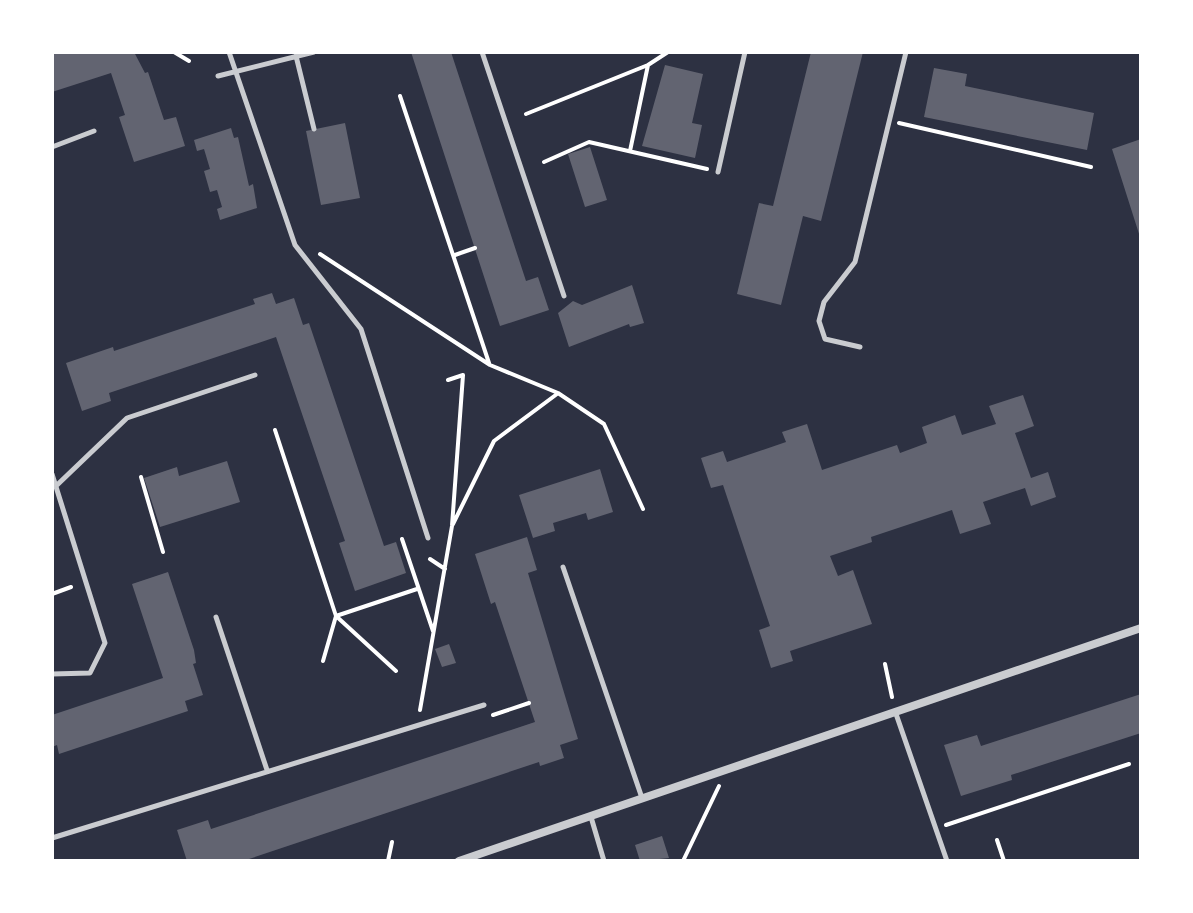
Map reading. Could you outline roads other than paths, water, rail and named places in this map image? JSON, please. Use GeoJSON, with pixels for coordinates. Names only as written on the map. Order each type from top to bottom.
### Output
{"type":"FeatureCollection","features":[{"type":"Feature","properties":{"kind":"street"},"geometry":{"type":"LineString","coordinates":[[459,861],[1141,628]]}},
{"type":"Feature","properties":{"kind":"lane"},"geometry":{"type":"LineString","coordinates":[[229,52],[295,245],[361,329],[428,538]]}},
{"type":"Feature","properties":{"kind":"lane"},"geometry":{"type":"LineString","coordinates":[[218,76],[314,52]]}},
{"type":"Feature","properties":{"kind":"lane"},"geometry":{"type":"LineString","coordinates":[[482,52],[564,296]]}},
{"type":"Feature","properties":{"kind":"lane"},"geometry":{"type":"LineString","coordinates":[[718,172],[745,52]]}},
{"type":"Feature","properties":{"kind":"lane"},"geometry":{"type":"LineString","coordinates":[[860,347],[825,339],[819,321],[824,302],[855,262],[906,52]]}},
{"type":"Feature","properties":{"kind":"lane"},"geometry":{"type":"LineString","coordinates":[[296,56],[314,129]]}},
{"type":"Feature","properties":{"kind":"lane"},"geometry":{"type":"LineString","coordinates":[[52,147],[94,131]]}},
{"type":"Feature","properties":{"kind":"lane"},"geometry":{"type":"LineString","coordinates":[[56,486],[127,418],[255,375]]}},
{"type":"Feature","properties":{"kind":"lane"},"geometry":{"type":"LineString","coordinates":[[52,474],[105,643],[90,673],[52,674]]}},
{"type":"Feature","properties":{"kind":"lane"},"geometry":{"type":"LineString","coordinates":[[563,567],[642,798]]}},
{"type":"Feature","properties":{"kind":"lane"},"geometry":{"type":"LineString","coordinates":[[216,617],[267,770]]}},
{"type":"Feature","properties":{"kind":"lane"},"geometry":{"type":"LineString","coordinates":[[52,838],[484,705]]}},
{"type":"Feature","properties":{"kind":"lane"},"geometry":{"type":"LineString","coordinates":[[895,711],[947,861]]}},
{"type":"Feature","properties":{"kind":"lane"},"geometry":{"type":"LineString","coordinates":[[591,817],[604,861]]}}]}
